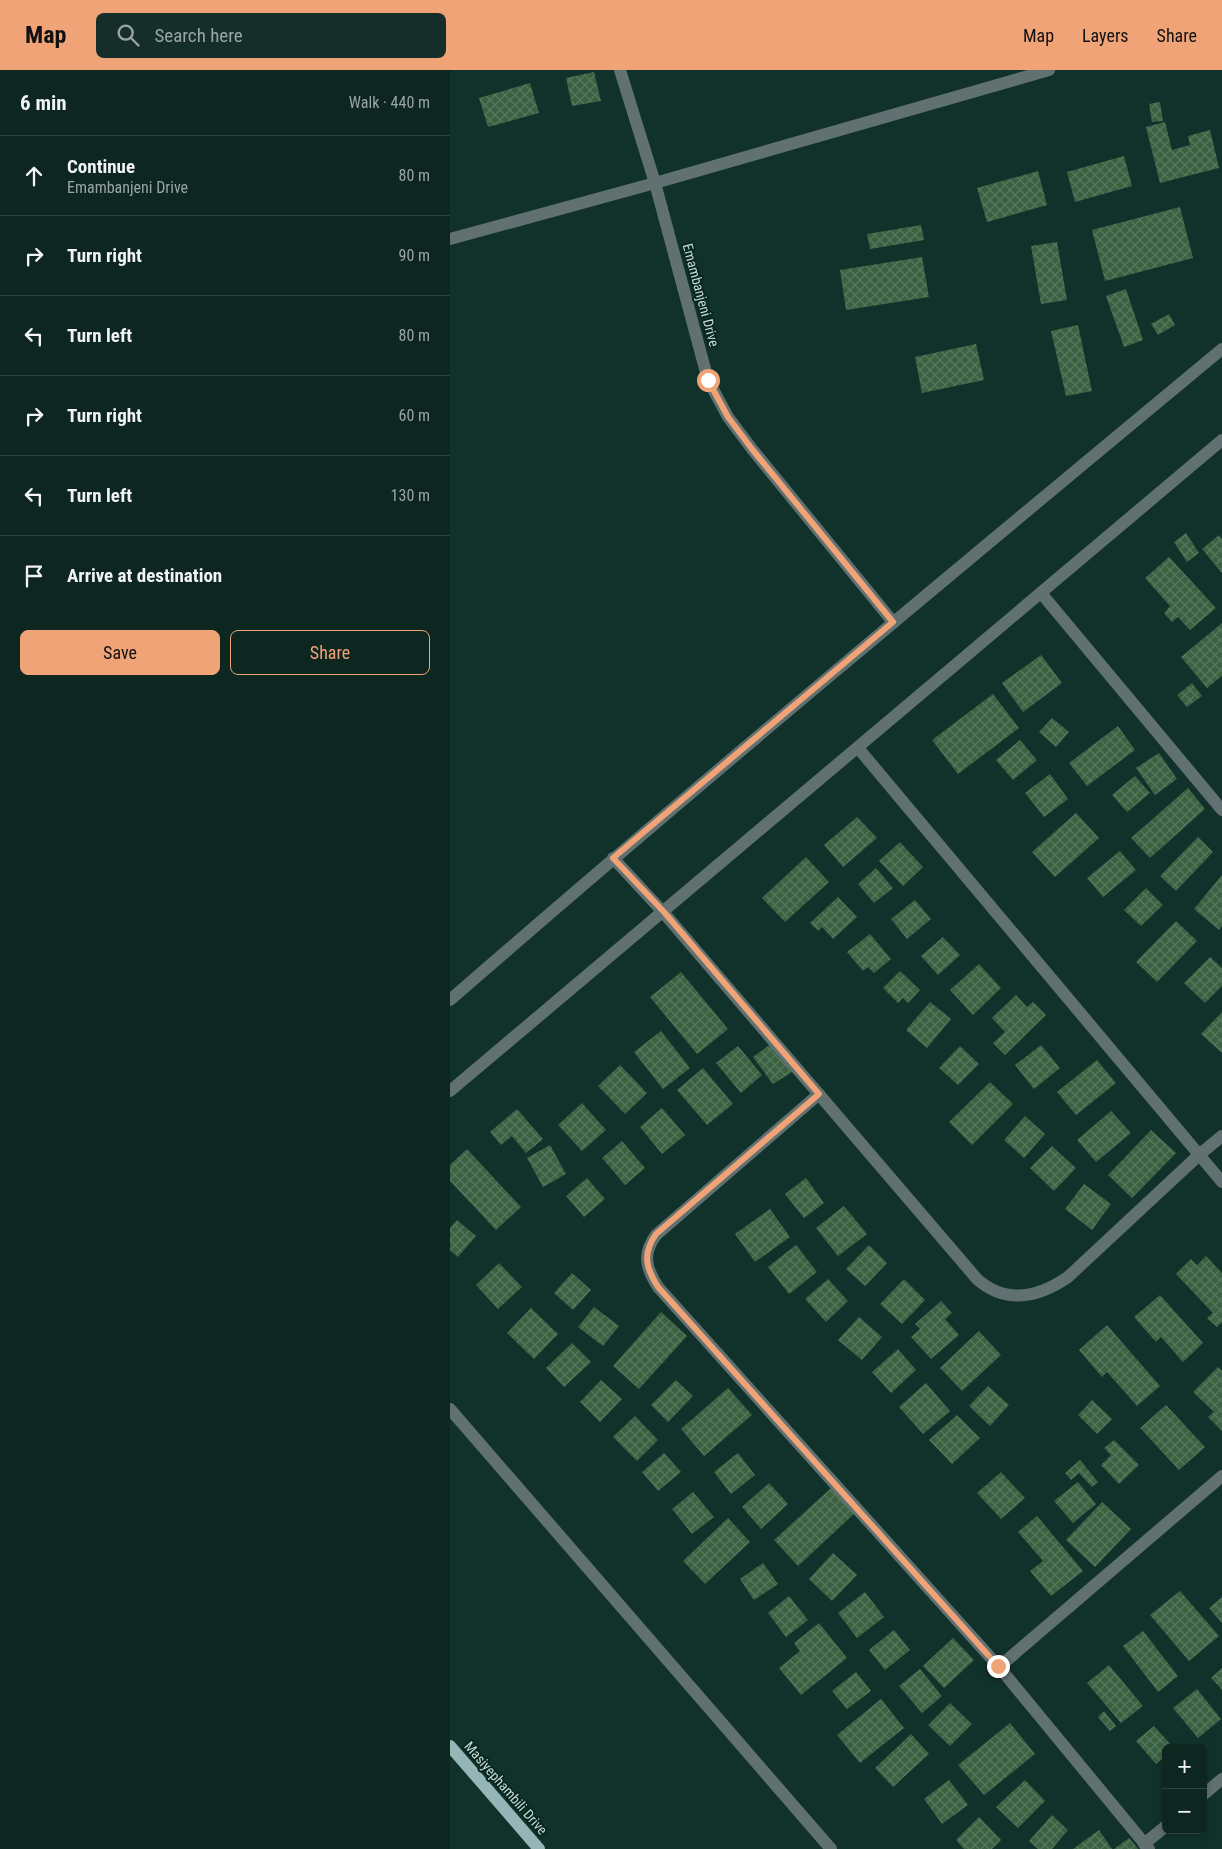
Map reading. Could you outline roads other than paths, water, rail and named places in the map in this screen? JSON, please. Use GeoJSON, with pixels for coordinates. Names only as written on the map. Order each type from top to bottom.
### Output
{"type":"FeatureCollection","features":[{"type":"Feature","properties":{"kind":"main road","name":"Masiyephambili Drive"},"geometry":{"type":"LineString","coordinates":[[450,1746],[539,1849]]}},
{"type":"Feature","properties":{"kind":"street","name":"Emambanjeni Drive"},"geometry":{"type":"LineString","coordinates":[[620,70],[655,183],[708,380],[728,417],[752,449],[893,622]]}},
{"type":"Feature","properties":{"kind":"street"},"geometry":{"type":"LineString","coordinates":[[450,239],[655,183],[1049,70]]}},
{"type":"Feature","properties":{"kind":"street"},"geometry":{"type":"LineString","coordinates":[[450,1000],[613,858],[893,622],[1222,349]]}},
{"type":"Feature","properties":{"kind":"street"},"geometry":{"type":"LineString","coordinates":[[450,1091],[1222,440]]}},
{"type":"Feature","properties":{"kind":"street"},"geometry":{"type":"LineString","coordinates":[[1041,593],[1222,810]]}},
{"type":"Feature","properties":{"kind":"street"},"geometry":{"type":"LineString","coordinates":[[858,748],[1222,1182]]}},
{"type":"Feature","properties":{"kind":"street"},"geometry":{"type":"LineString","coordinates":[[613,858],[664,912],[984,1285],[1008,1294],[1026,1295],[1054,1287],[1068,1277],[1199,1155],[1222,1136]]}},
{"type":"Feature","properties":{"kind":"street"},"geometry":{"type":"LineString","coordinates":[[819,1094],[656,1234],[648,1248],[648,1268],[658,1287],[998,1666],[1147,1846],[1162,1830]]}},
{"type":"Feature","properties":{"kind":"street"},"geometry":{"type":"LineString","coordinates":[[450,1409],[831,1849]]}},
{"type":"Feature","properties":{"kind":"street"},"geometry":{"type":"LineString","coordinates":[[998,1666],[1222,1476]]}},
{"type":"Feature","properties":{"kind":"street"},"geometry":{"type":"LineString","coordinates":[[1207,1792],[1222,1779]]}}]}
